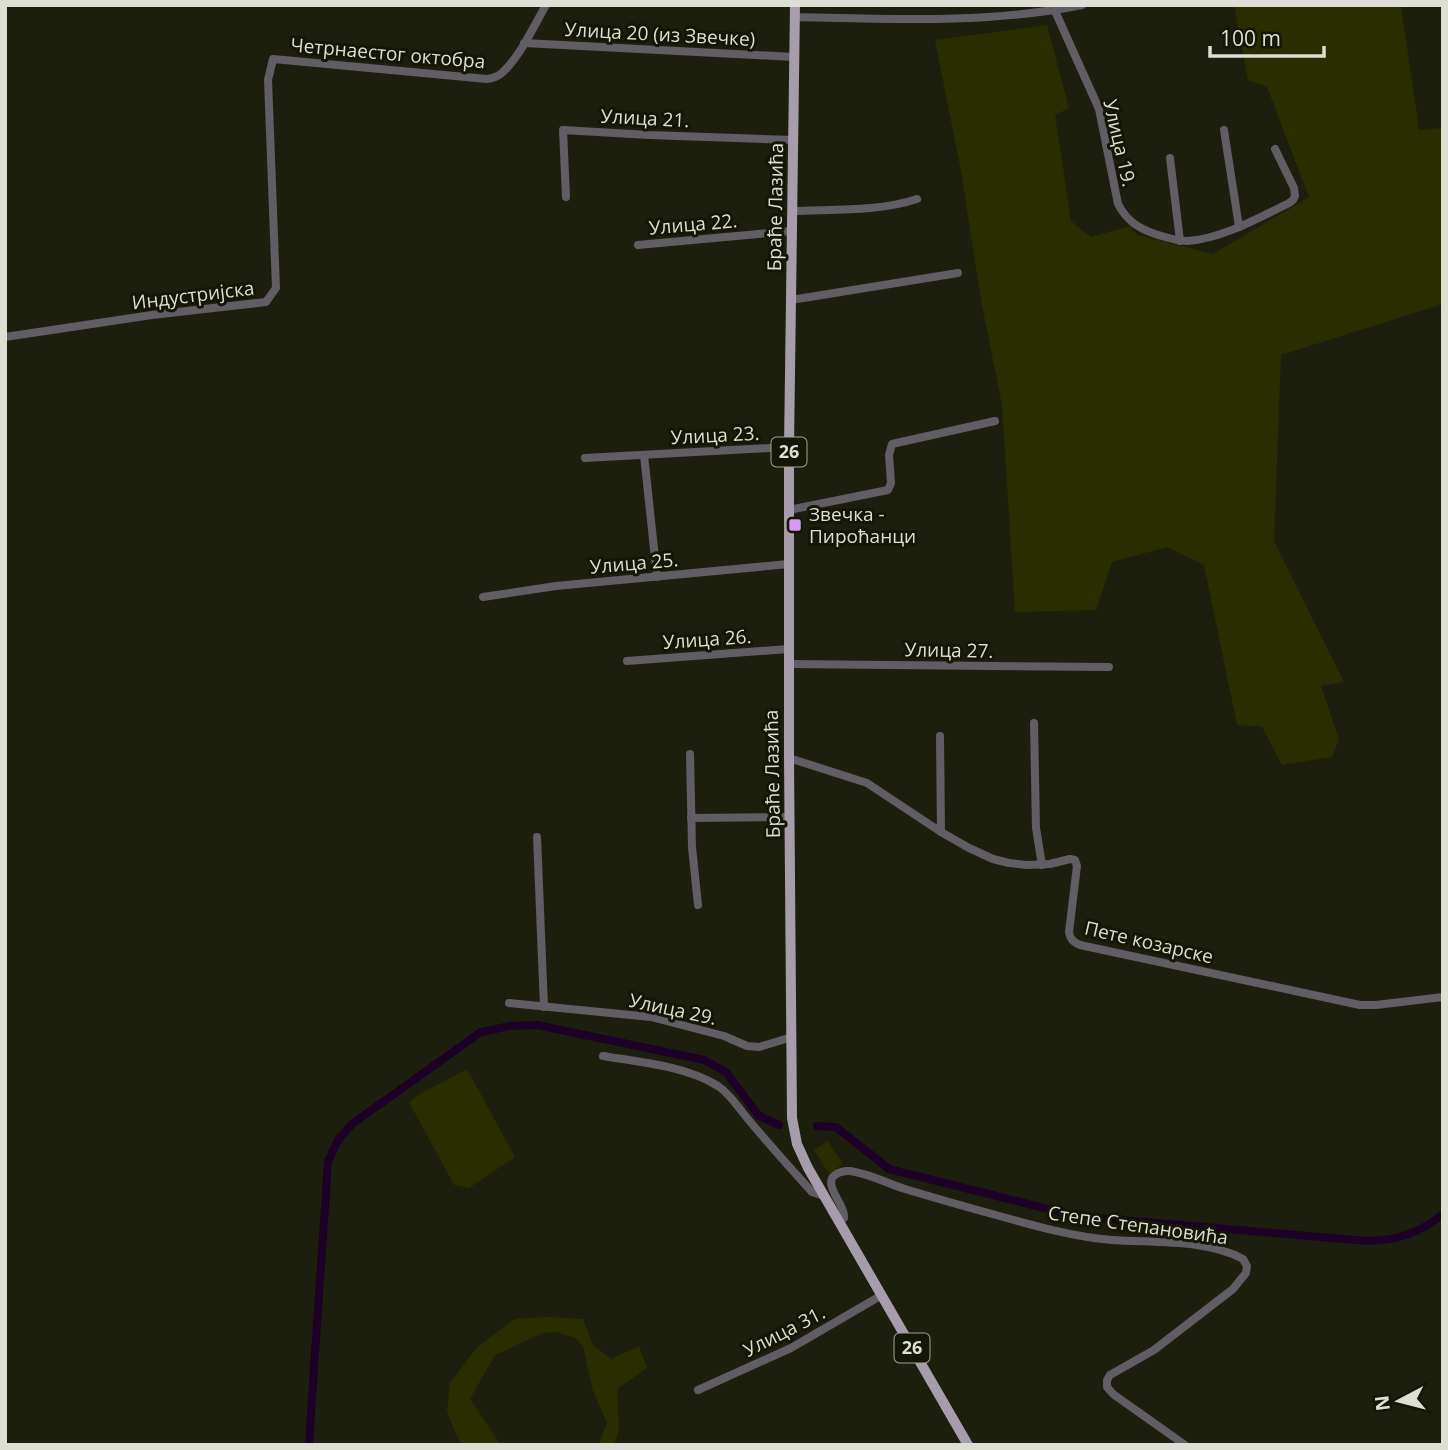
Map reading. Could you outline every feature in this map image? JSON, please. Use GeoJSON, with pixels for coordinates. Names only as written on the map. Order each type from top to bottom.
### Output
{"type":"FeatureCollection","features":[{"type":"Feature","properties":{"kind":"main road","name":"26"},"geometry":{"type":"LineString","coordinates":[[794,57],[795,5]]}},
{"type":"Feature","properties":{"kind":"main road","name":"Браће Лазића"},"geometry":{"type":"LineString","coordinates":[[794,57],[789,447],[791,1107],[795,1136],[803,1159],[968,1445]]}},
{"type":"Feature","properties":{"kind":"street","name":"Четрнаестог октобра"},"geometry":{"type":"LineString","coordinates":[[273,59],[487,79],[503,72],[546,5]]}},
{"type":"Feature","properties":{"kind":"street"},"geometry":{"type":"LineString","coordinates":[[795,17],[1020,16],[1082,5]]}},
{"type":"Feature","properties":{"kind":"street","name":"Улица 19."},"geometry":{"type":"LineString","coordinates":[[1055,10],[1099,109],[1115,197],[1129,220],[1142,229],[1162,237],[1198,239],[1239,227],[1293,200],[1294,188],[1275,149]]}},
{"type":"Feature","properties":{"kind":"street","name":"Улица 20 (из Звечке)"},"geometry":{"type":"LineString","coordinates":[[524,43],[794,57]]}},
{"type":"Feature","properties":{"kind":"street","name":"Индустријска"},"geometry":{"type":"LineString","coordinates":[[5,337],[152,315],[266,302],[276,288],[268,80],[273,59]]}},
{"type":"Feature","properties":{"kind":"street","name":"Улица 21."},"geometry":{"type":"LineString","coordinates":[[566,197],[563,130],[793,140]]}},
{"type":"Feature","properties":{"kind":"street"},"geometry":{"type":"LineString","coordinates":[[1224,130],[1239,227]]}},
{"type":"Feature","properties":{"kind":"street"},"geometry":{"type":"LineString","coordinates":[[1170,158],[1180,240]]}},
{"type":"Feature","properties":{"kind":"street"},"geometry":{"type":"LineString","coordinates":[[792,211],[881,207],[917,199]]}},
{"type":"Feature","properties":{"kind":"street","name":"Улица 22."},"geometry":{"type":"LineString","coordinates":[[638,245],[792,231]]}},
{"type":"Feature","properties":{"kind":"street"},"geometry":{"type":"LineString","coordinates":[[791,300],[958,273]]}},
{"type":"Feature","properties":{"kind":"street"},"geometry":{"type":"LineString","coordinates":[[789,510],[888,490],[891,483],[889,455],[892,444],[995,421]]}},
{"type":"Feature","properties":{"kind":"street","name":"Улица 23."},"geometry":{"type":"LineString","coordinates":[[585,458],[789,447]]}},
{"type":"Feature","properties":{"kind":"street","name":"Улица 23."},"geometry":{"type":"LineString","coordinates":[[644,455],[657,577]]}},
{"type":"Feature","properties":{"kind":"street","name":"Улица 25."},"geometry":{"type":"LineString","coordinates":[[482,597],[556,586],[789,564]]}},
{"type":"Feature","properties":{"kind":"street","name":"Улица 26."},"geometry":{"type":"LineString","coordinates":[[627,661],[789,649]]}},
{"type":"Feature","properties":{"kind":"street","name":"Улица 27."},"geometry":{"type":"LineString","coordinates":[[789,664],[1109,667]]}},
{"type":"Feature","properties":{"kind":"street"},"geometry":{"type":"LineString","coordinates":[[1034,723],[1036,828],[1042,865]]}},
{"type":"Feature","properties":{"kind":"street"},"geometry":{"type":"LineString","coordinates":[[940,736],[942,832]]}},
{"type":"Feature","properties":{"kind":"street"},"geometry":{"type":"LineString","coordinates":[[690,754],[691,818],[698,905]]}},
{"type":"Feature","properties":{"kind":"street","name":"Пете козарске"},"geometry":{"type":"LineString","coordinates":[[789,758],[867,783],[942,832],[993,859],[1042,865],[1072,859],[1076,862],[1069,932],[1073,942],[1080,945],[1360,1005],[1443,998]]}},
{"type":"Feature","properties":{"kind":"street"},"geometry":{"type":"LineString","coordinates":[[691,818],[790,817]]}},
{"type":"Feature","properties":{"kind":"street"},"geometry":{"type":"LineString","coordinates":[[537,837],[544,1007]]}},
{"type":"Feature","properties":{"kind":"street","name":"Улица 29."},"geometry":{"type":"LineString","coordinates":[[509,1003],[651,1017],[724,1036],[747,1046],[759,1047],[792,1037]]}},
{"type":"Feature","properties":{"kind":"street"},"geometry":{"type":"LineString","coordinates":[[603,1056],[688,1073],[716,1085],[729,1095],[811,1192],[824,1196]]}},
{"type":"Feature","properties":{"kind":"street","name":"Степе Степановића"},"geometry":{"type":"LineString","coordinates":[[840,1222],[845,1212],[831,1180],[834,1175],[852,1171],[906,1190],[1051,1230],[1112,1240],[1194,1246],[1220,1250],[1243,1259],[1247,1266],[1246,1273],[1233,1289],[1154,1350],[1110,1375],[1107,1380],[1107,1387],[1113,1394],[1185,1445]]}},
{"type":"Feature","properties":{"kind":"street","name":"Улица 31."},"geometry":{"type":"LineString","coordinates":[[698,1390],[791,1348],[882,1295]]}},
{"type":"Feature","properties":{"kind":"green space"},"geometry":{"type":"Polygon","coordinates":[[[1234,5],[1401,5],[1419,130],[1443,128],[1443,304],[1281,355],[1274,541],[1344,682],[1321,686],[1339,740],[1332,757],[1282,765],[1262,727],[1237,725],[1204,565],[1167,547],[1112,562],[1096,610],[1015,612],[1002,405],[935,40],[1047,25],[1069,108],[1055,115],[1071,221],[1091,237],[1130,226],[1137,235],[1213,254],[1309,197],[1267,87],[1248,80],[1234,5]]]}},
{"type":"Feature","properties":{"kind":"green space"},"geometry":{"type":"Polygon","coordinates":[[[467,1069],[515,1157],[469,1188],[454,1185],[409,1102],[467,1069]]]}},
{"type":"Feature","properties":{"kind":"green space"},"geometry":{"type":"Polygon","coordinates":[[[828,1141],[843,1164],[829,1174],[814,1150],[828,1141]]]}},
{"type":"Feature","properties":{"kind":"green space"},"geometry":{"type":"Polygon","coordinates":[[[515,1319],[583,1319],[593,1345],[611,1359],[639,1346],[647,1368],[617,1389],[619,1430],[614,1445],[598,1445],[607,1423],[593,1391],[583,1346],[575,1338],[557,1332],[543,1333],[495,1355],[470,1399],[501,1445],[463,1445],[447,1411],[450,1383],[478,1346],[515,1319]]]}},
{"type":"Feature","properties":{"kind":"waterway"},"geometry":{"type":"LineString","coordinates":[[308,1445],[328,1162],[338,1140],[352,1124],[481,1032],[510,1026],[537,1025],[704,1060],[726,1072],[759,1116],[779,1125]]}},
{"type":"Feature","properties":{"kind":"waterway"},"geometry":{"type":"LineString","coordinates":[[817,1126],[836,1127],[889,1169],[1068,1214],[1368,1241],[1408,1234],[1443,1214]]}},
{"type":"Feature","properties":{"kind":"place","name":"Звечка - Пироћанци"},"geometry":{"type":"Point","coordinates":[795,525]}}]}
